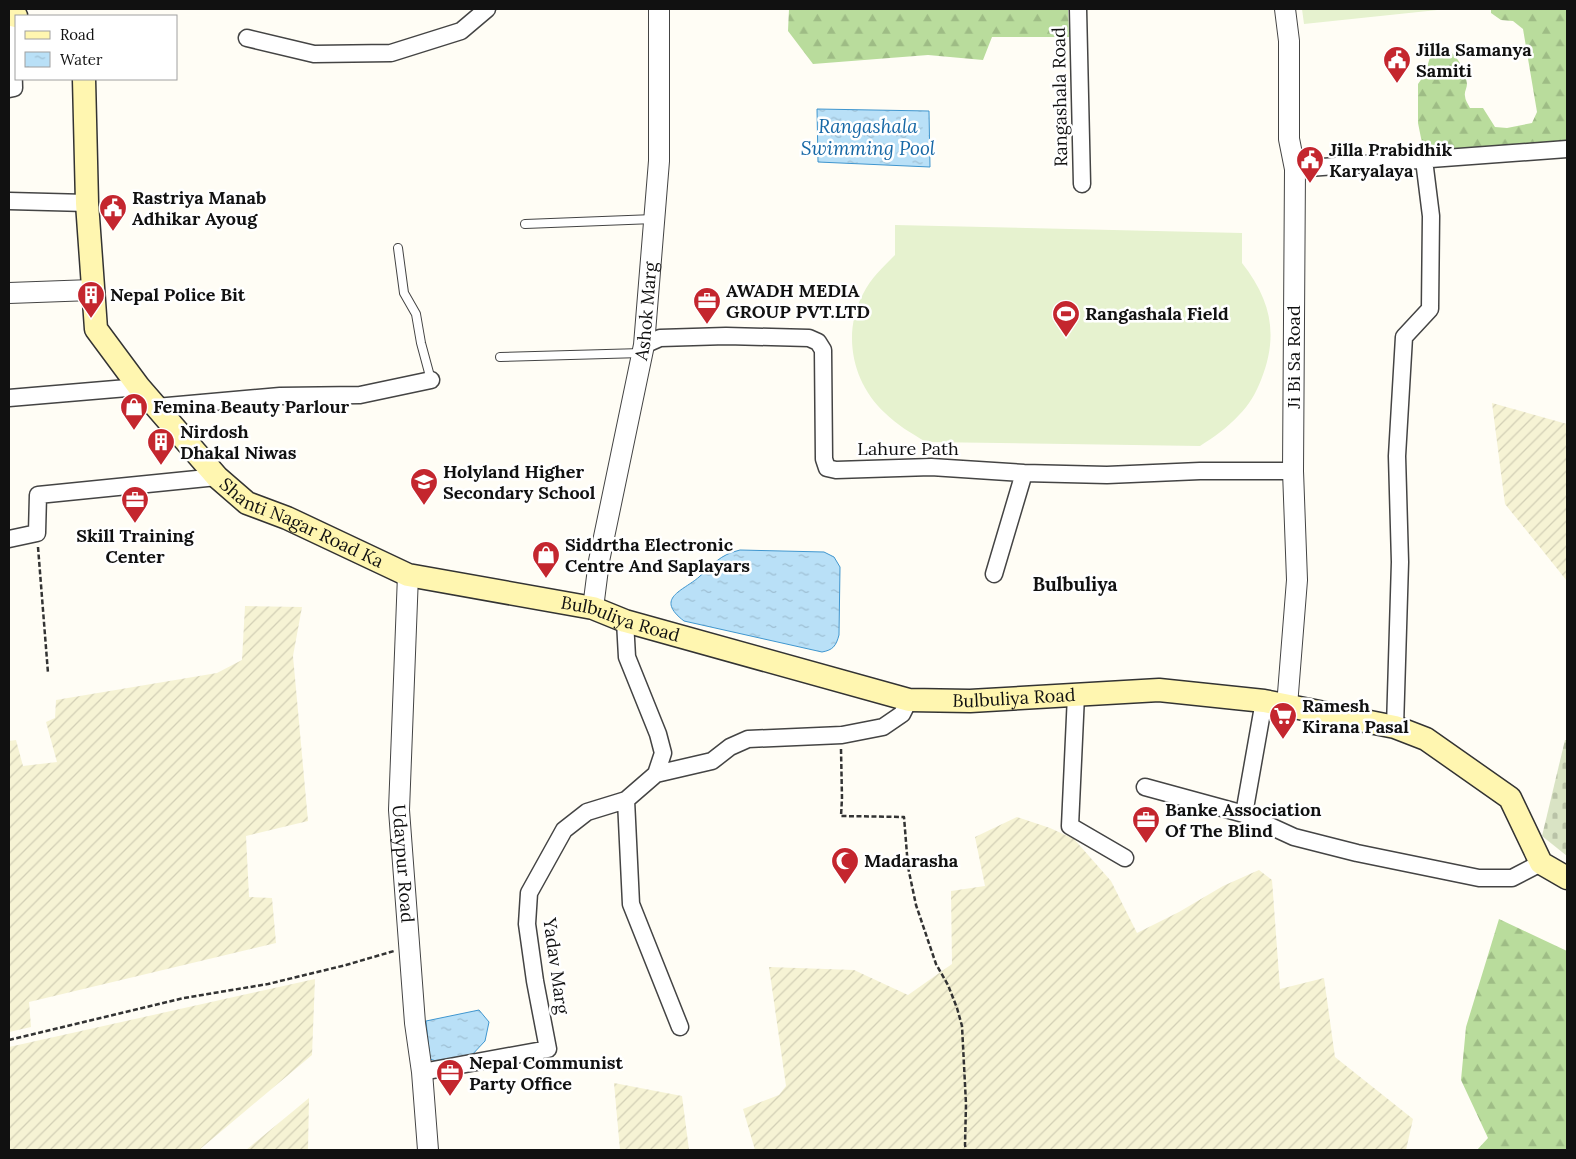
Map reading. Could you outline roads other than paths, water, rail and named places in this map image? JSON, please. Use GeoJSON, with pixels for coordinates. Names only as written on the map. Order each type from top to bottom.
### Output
{"type":"FeatureCollection","features":[{"type":"Feature","properties":{"kind":"main road","name":"Shanti Nagar Road Ka"},"geometry":{"type":"LineString","coordinates":[[84,80],[87,203],[96,329],[156,407],[217,477],[247,503],[287,518],[408,576]]}},
{"type":"Feature","properties":{"kind":"main road","name":"Bulbuliya Road"},"geometry":{"type":"LineString","coordinates":[[408,576],[593,608],[625,621],[909,700],[970,701],[1159,690],[1264,701],[1395,727],[1426,739],[1510,798],[1541,863]]}},
{"type":"Feature","properties":{"kind":"main road"},"geometry":{"type":"LineString","coordinates":[[1541,863],[1567,878]]}},
{"type":"Feature","properties":{"kind":"street"},"geometry":{"type":"LineString","coordinates":[[246,38],[314,54],[391,52],[461,31],[487,9]]}},
{"type":"Feature","properties":{"kind":"street","name":"Ashok Marg"},"geometry":{"type":"LineString","coordinates":[[593,608],[599,562],[643,349],[659,161],[659,9]]}},
{"type":"Feature","properties":{"kind":"street","name":"Rangashala Road"},"geometry":{"type":"LineString","coordinates":[[1078,9],[1082,184]]}},
{"type":"Feature","properties":{"kind":"street","name":"Ji Bi Sa Road"},"geometry":{"type":"LineString","coordinates":[[1285,9],[1289,41],[1289,139],[1295,169],[1293,471],[1297,580],[1287,706]]}},
{"type":"Feature","properties":{"kind":"street"},"geometry":{"type":"LineString","coordinates":[[9,89],[14,88],[13,13]]}},
{"type":"Feature","properties":{"kind":"street"},"geometry":{"type":"LineString","coordinates":[[1295,169],[1567,149]]}},
{"type":"Feature","properties":{"kind":"street"},"geometry":{"type":"LineString","coordinates":[[1395,727],[1400,562],[1397,456],[1404,337],[1430,309],[1431,216],[1424,160]]}},
{"type":"Feature","properties":{"kind":"street"},"geometry":{"type":"LineString","coordinates":[[9,201],[87,203]]}},
{"type":"Feature","properties":{"kind":"street"},"geometry":{"type":"LineString","coordinates":[[9,293],[92,290]]}},
{"type":"Feature","properties":{"kind":"street","name":"Lahure Path"},"geometry":{"type":"LineString","coordinates":[[643,349],[660,338],[726,336],[809,338],[818,342],[823,350],[824,459],[826,468],[836,470],[931,467],[1024,473],[1107,475],[1200,471],[1293,471]]}},
{"type":"Feature","properties":{"kind":"street"},"geometry":{"type":"LineString","coordinates":[[156,407],[280,396],[360,394],[431,380]]}},
{"type":"Feature","properties":{"kind":"street"},"geometry":{"type":"LineString","coordinates":[[9,398],[139,387]]}},
{"type":"Feature","properties":{"kind":"street"},"geometry":{"type":"LineString","coordinates":[[994,574],[1024,473]]}},
{"type":"Feature","properties":{"kind":"street"},"geometry":{"type":"LineString","coordinates":[[9,539],[37,533],[38,495],[217,477]]}},
{"type":"Feature","properties":{"kind":"street","name":"Udaypur Road"},"geometry":{"type":"LineString","coordinates":[[408,576],[399,810],[428,1150]]}},
{"type":"Feature","properties":{"kind":"street"},"geometry":{"type":"LineString","coordinates":[[625,621],[627,657],[658,734],[663,753],[656,774]]}},
{"type":"Feature","properties":{"kind":"street"},"geometry":{"type":"LineString","coordinates":[[1076,695],[1070,826],[1125,858]]}},
{"type":"Feature","properties":{"kind":"street"},"geometry":{"type":"LineString","coordinates":[[656,774],[712,761],[730,748],[748,740],[840,735],[883,727],[902,714],[909,700]]}},
{"type":"Feature","properties":{"kind":"street"},"geometry":{"type":"LineString","coordinates":[[1244,814],[1264,701]]}},
{"type":"Feature","properties":{"kind":"street","name":"Yadav Marg"},"geometry":{"type":"LineString","coordinates":[[422,1072],[548,1049],[535,981],[527,924],[529,893],[564,830],[587,812],[626,800],[656,774]]}},
{"type":"Feature","properties":{"kind":"street"},"geometry":{"type":"LineString","coordinates":[[1145,787],[1244,814],[1294,837],[1357,853],[1480,878],[1512,878],[1541,863]]}},
{"type":"Feature","properties":{"kind":"street"},"geometry":{"type":"LineString","coordinates":[[626,800],[631,904],[680,1027]]}},
{"type":"Feature","properties":{"kind":"lane"},"geometry":{"type":"LineString","coordinates":[[525,224],[654,219]]}},
{"type":"Feature","properties":{"kind":"lane"},"geometry":{"type":"LineString","coordinates":[[398,248],[404,293],[416,314],[421,343],[431,380]]}},
{"type":"Feature","properties":{"kind":"lane"},"geometry":{"type":"LineString","coordinates":[[500,357],[643,349]]}},
{"type":"Feature","properties":{"kind":"water","name":"Rangashala Swimming Pool"},"geometry":{"type":"Polygon","coordinates":[[[817,109],[929,111],[930,167],[818,162],[817,109]]]}},
{"type":"Feature","properties":{"kind":"water"},"geometry":{"type":"Polygon","coordinates":[[[740,550],[824,552],[834,557],[840,567],[839,635],[834,647],[822,652],[684,621],[675,613],[671,606],[671,601],[679,591],[722,557],[740,550]]]}},
{"type":"Feature","properties":{"kind":"water"},"geometry":{"type":"Polygon","coordinates":[[[479,1010],[489,1022],[485,1041],[470,1057],[436,1061],[430,1059],[426,1021],[479,1010]]]}},
{"type":"Feature","properties":{"kind":"place","name":"Jilla Samanya Samiti"},"geometry":{"type":"Point","coordinates":[1397,84]}},
{"type":"Feature","properties":{"kind":"place","name":"Jilla Prabidhik Karyalaya"},"geometry":{"type":"Point","coordinates":[1310,184]}},
{"type":"Feature","properties":{"kind":"place","name":"Rastriya Manab Adhikar Ayoug"},"geometry":{"type":"Point","coordinates":[113,232]}},
{"type":"Feature","properties":{"kind":"place","name":"Nepal Police Bit"},"geometry":{"type":"Point","coordinates":[91,319]}},
{"type":"Feature","properties":{"kind":"place","name":"AWADH MEDIA GROUP PVT.LTD"},"geometry":{"type":"Point","coordinates":[707,325]}},
{"type":"Feature","properties":{"kind":"place","name":"Rangashala Field"},"geometry":{"type":"Point","coordinates":[1066,338]}},
{"type":"Feature","properties":{"kind":"place","name":"Femina Beauty Parlour"},"geometry":{"type":"Point","coordinates":[134,431]}},
{"type":"Feature","properties":{"kind":"place","name":"Nirdosh Dhakal Niwas"},"geometry":{"type":"Point","coordinates":[161,466]}},
{"type":"Feature","properties":{"kind":"place","name":"Holyland Higher Secondary School"},"geometry":{"type":"Point","coordinates":[424,506]}},
{"type":"Feature","properties":{"kind":"place","name":"Skill Training Center"},"geometry":{"type":"Point","coordinates":[135,524]}},
{"type":"Feature","properties":{"kind":"place","name":"Siddrtha Electronic Centre And Saplayars"},"geometry":{"type":"Point","coordinates":[546,579]}},
{"type":"Feature","properties":{"kind":"place","name":"Ramesh Kirana Pasal"},"geometry":{"type":"Point","coordinates":[1283,740]}},
{"type":"Feature","properties":{"kind":"place","name":"Banke Association Of The Blind"},"geometry":{"type":"Point","coordinates":[1146,844]}},
{"type":"Feature","properties":{"kind":"place","name":"Madarasha"},"geometry":{"type":"Point","coordinates":[845,885]}},
{"type":"Feature","properties":{"kind":"place","name":"Nepal Communist Party Office"},"geometry":{"type":"Point","coordinates":[450,1097]}},
{"type":"Feature","properties":{"kind":"district","name":"Bulbuliya"},"geometry":{"type":"Point","coordinates":[1075,584]}}]}
